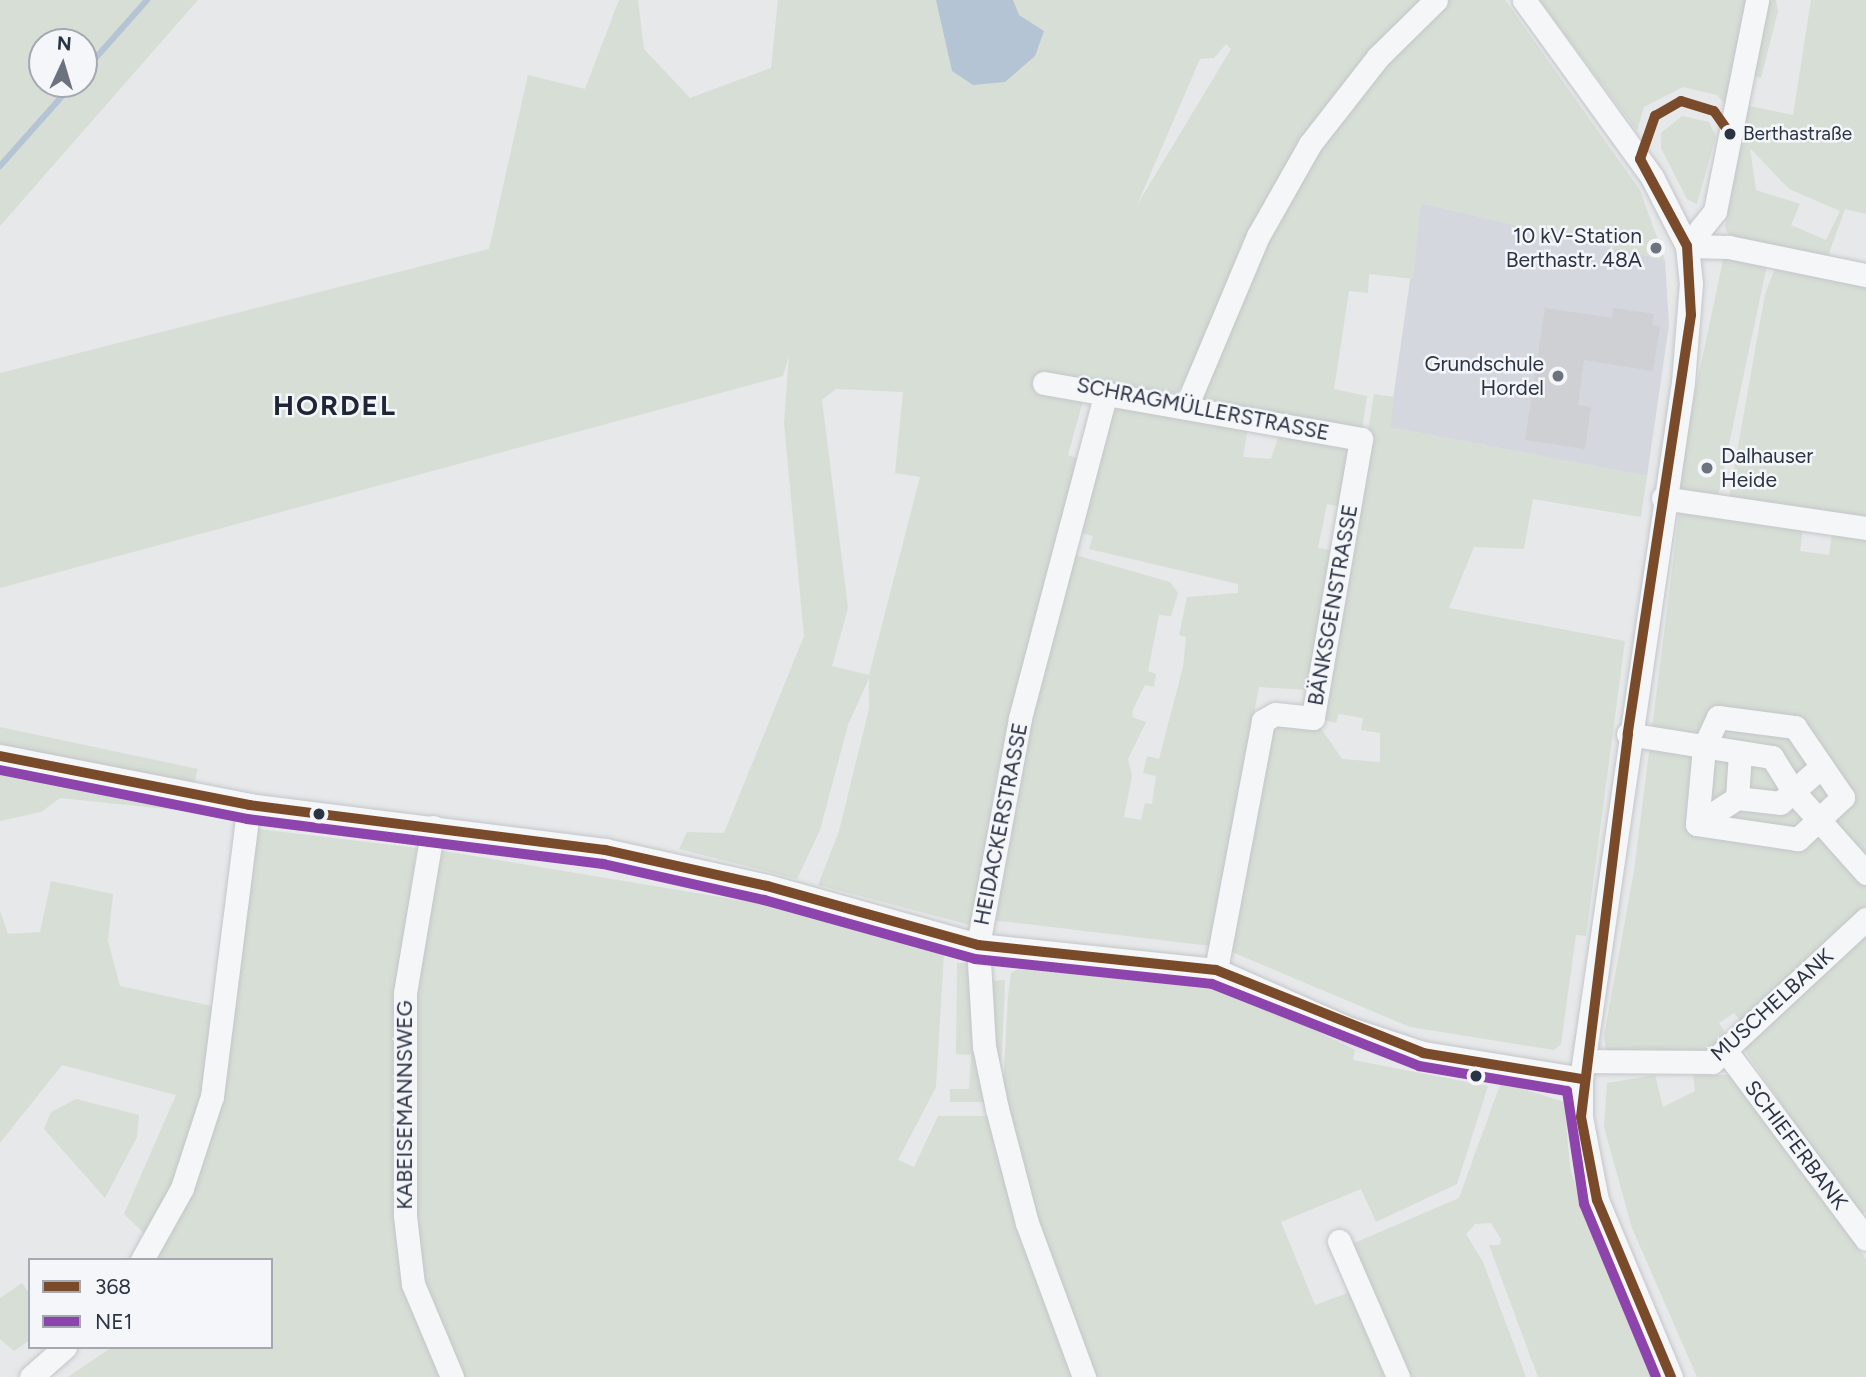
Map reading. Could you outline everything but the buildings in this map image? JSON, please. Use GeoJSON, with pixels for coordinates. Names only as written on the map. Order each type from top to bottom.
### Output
{"type":"FeatureCollection","features":[{"type":"Feature","properties":{"kind":"street"},"geometry":{"type":"LineString","coordinates":[[1186,407],[1252,248],[1310,144],[1378,57],[1436,0]]}},
{"type":"Feature","properties":{"kind":"street"},"geometry":{"type":"LineString","coordinates":[[1524,0],[1640,159],[1687,246],[1691,315],[1628,734],[1582,1070],[1597,1200],[1671,1377]]}},
{"type":"Feature","properties":{"kind":"street"},"geometry":{"type":"LineString","coordinates":[[1687,246],[1715,211],[1757,0]]}},
{"type":"Feature","properties":{"kind":"street"},"geometry":{"type":"LineString","coordinates":[[1687,246],[1729,247],[1866,275]]}},
{"type":"Feature","properties":{"kind":"street","name":"SCHRAGMÜLLERSTRASSE"},"geometry":{"type":"LineString","coordinates":[[1044,383],[1106,391],[1361,439]]}},
{"type":"Feature","properties":{"kind":"street","name":"HEIDACKERSTRASSE"},"geometry":{"type":"LineString","coordinates":[[1084,1377],[1027,1223],[997,1109],[984,1046],[978,945],[1020,718],[1106,391]]}},
{"type":"Feature","properties":{"kind":"street","name":"BÄNKSGENSTRASSE"},"geometry":{"type":"LineString","coordinates":[[1216,970],[1263,721],[1275,714],[1313,718],[1361,439]]}},
{"type":"Feature","properties":{"kind":"street"},"geometry":{"type":"LineString","coordinates":[[1663,498],[1866,528]]}},
{"type":"Feature","properties":{"kind":"street"},"geometry":{"type":"LineString","coordinates":[[1718,717],[1795,727],[1843,797],[1798,839],[1696,824],[1704,747],[1718,717]]}},
{"type":"Feature","properties":{"kind":"street"},"geometry":{"type":"LineString","coordinates":[[1737,799],[1750,754],[1763,723]]}},
{"type":"Feature","properties":{"kind":"street"},"geometry":{"type":"LineString","coordinates":[[1628,734],[1772,757],[1793,791],[1866,873]]}},
{"type":"Feature","properties":{"kind":"street","name":"MUSCHELBANK"},"geometry":{"type":"LineString","coordinates":[[0,756],[249,805],[604,850],[767,886],[978,945],[1216,970],[1350,1030],[1423,1053],[1582,1070],[1684,1066],[1712,1062],[1866,919]]}},
{"type":"Feature","properties":{"kind":"street"},"geometry":{"type":"LineString","coordinates":[[1696,824],[1737,799],[1771,802],[1793,791],[1821,767]]}},
{"type":"Feature","properties":{"kind":"street"},"geometry":{"type":"LineString","coordinates":[[1769,835],[1771,802]]}},
{"type":"Feature","properties":{"kind":"street"},"geometry":{"type":"LineString","coordinates":[[143,1258],[182,1188],[212,1096],[249,805]]}},
{"type":"Feature","properties":{"kind":"street","name":"KABEISEMANNSWEG"},"geometry":{"type":"LineString","coordinates":[[433,827],[405,993],[405,1216],[413,1284],[452,1377]]}},
{"type":"Feature","properties":{"kind":"street","name":"SCHIEFERBANK"},"geometry":{"type":"LineString","coordinates":[[1726,1051],[1866,1239]]}},
{"type":"Feature","properties":{"kind":"street"},"geometry":{"type":"LineString","coordinates":[[1339,1241],[1398,1377]]}},
{"type":"Feature","properties":{"kind":"street"},"geometry":{"type":"LineString","coordinates":[[31,1377],[63,1349]]}},
{"type":"Feature","properties":{"kind":"shaded area"},"geometry":{"type":"Polygon","coordinates":[[[0,0],[198,0],[0,226],[0,0]]]}},
{"type":"Feature","properties":{"kind":"shaded area"},"geometry":{"type":"Polygon","coordinates":[[[619,0],[638,0],[644,49],[690,98],[771,68],[778,0],[1423,0],[1376,48],[1177,393],[1089,379],[1068,455],[1080,459],[996,778],[974,926],[818,885],[839,831],[869,709],[869,678],[848,725],[820,830],[797,879],[679,849],[687,832],[724,833],[804,636],[784,423],[789,355],[783,376],[0,588],[0,373],[489,249],[528,75],[585,89],[619,0]],[[1226,44],[1214,58],[1200,59],[1137,205],[1231,49],[1226,44]],[[836,389],[822,400],[848,608],[832,666],[869,675],[920,477],[895,473],[903,392],[836,389]]]}},
{"type":"Feature","properties":{"kind":"shaded area"},"geometry":{"type":"Polygon","coordinates":[[[1444,0],[1505,0],[1640,190],[1665,260],[1421,203],[1413,279],[1369,274],[1368,293],[1349,291],[1334,389],[1367,396],[1362,429],[1197,400],[1275,222],[1342,114],[1444,0]]]}},
{"type":"Feature","properties":{"kind":"shaded area"},"geometry":{"type":"Polygon","coordinates":[[[1539,0],[1747,0],[1727,106],[1717,95],[1683,87],[1644,107],[1637,131],[1539,0]]]}},
{"type":"Feature","properties":{"kind":"shaded area"},"geometry":{"type":"Polygon","coordinates":[[[1767,0],[1776,0],[1778,11],[1761,78],[1751,75],[1767,0]]]}},
{"type":"Feature","properties":{"kind":"shaded area"},"geometry":{"type":"Polygon","coordinates":[[[1811,0],[1866,0],[1866,214],[1845,209],[1828,256],[1729,236],[1725,227],[1749,106],[1793,115],[1811,0]],[[1750,148],[1756,190],[1800,204],[1791,225],[1826,240],[1840,211],[1789,189],[1750,148]]]}},
{"type":"Feature","properties":{"kind":"shaded area"},"geometry":{"type":"Polygon","coordinates":[[[1682,116],[1709,122],[1716,136],[1697,204],[1687,199],[1661,148],[1661,133],[1682,116]]]}},
{"type":"Feature","properties":{"kind":"shaded area"},"geometry":{"type":"Polygon","coordinates":[[[1421,203],[1665,260],[1669,325],[1647,476],[1389,427],[1421,203]]]}},
{"type":"Feature","properties":{"kind":"shaded area"},"geometry":{"type":"Polygon","coordinates":[[[1724,256],[1767,265],[1717,501],[1674,492],[1724,256]]]}},
{"type":"Feature","properties":{"kind":"shaded area"},"geometry":{"type":"Polygon","coordinates":[[[1776,266],[1866,283],[1866,519],[1729,497],[1765,294],[1776,266]]]}},
{"type":"Feature","properties":{"kind":"shaded area"},"geometry":{"type":"Polygon","coordinates":[[[1374,394],[1394,397],[1390,427],[1647,476],[1641,517],[1533,499],[1524,549],[1474,547],[1449,608],[1625,641],[1586,936],[1576,935],[1561,1044],[1554,1050],[1410,1027],[1232,952],[1271,724],[1320,727],[1342,759],[1380,762],[1380,733],[1361,730],[1363,718],[1339,714],[1336,723],[1321,719],[1374,394]]]}},
{"type":"Feature","properties":{"kind":"shaded area"},"geometry":{"type":"Polygon","coordinates":[[[1124,405],[1248,427],[1243,457],[1271,459],[1280,432],[1348,447],[1344,507],[1327,504],[1318,548],[1334,551],[1310,690],[1259,687],[1211,946],[992,920],[1022,754],[1072,554],[1170,582],[1178,593],[1171,616],[1159,615],[1148,671],[1156,674],[1154,687],[1145,685],[1133,709],[1132,717],[1146,722],[1128,759],[1132,776],[1124,817],[1141,820],[1145,803],[1152,804],[1156,776],[1143,773],[1147,756],[1159,759],[1183,667],[1186,637],[1179,635],[1187,597],[1238,593],[1238,584],[1089,549],[1093,536],[1078,532],[1109,414],[1124,405]]]}},
{"type":"Feature","properties":{"kind":"shaded area"},"geometry":{"type":"Polygon","coordinates":[[[1680,506],[1803,527],[1800,551],[1829,555],[1832,533],[1866,537],[1866,907],[1743,1024],[1734,1013],[1719,1023],[1729,1039],[1706,1057],[1607,1057],[1604,1036],[1634,871],[1680,506]]]}},
{"type":"Feature","properties":{"kind":"shaded area"},"geometry":{"type":"Polygon","coordinates":[[[0,727],[198,769],[186,811],[60,798],[41,812],[0,821],[0,727]]]}},
{"type":"Feature","properties":{"kind":"shaded area"},"geometry":{"type":"Polygon","coordinates":[[[258,829],[417,848],[404,936],[397,1201],[441,1377],[68,1377],[109,1349],[273,1349],[273,1258],[152,1258],[159,1248],[124,1214],[176,1095],[62,1065],[0,1143],[0,911],[8,934],[40,932],[51,881],[113,894],[108,941],[120,986],[235,1011],[258,829]]]}},
{"type":"Feature","properties":{"kind":"shaded area"},"geometry":{"type":"Polygon","coordinates":[[[437,850],[769,905],[944,953],[936,1087],[898,1160],[914,1167],[938,1116],[988,1116],[1018,1226],[1075,1377],[459,1377],[426,1294],[411,1208],[416,971],[437,850]]]}},
{"type":"Feature","properties":{"kind":"shaded area"},"geometry":{"type":"Polygon","coordinates":[[[1866,928],[1866,1212],[1857,1215],[1742,1046],[1866,928]]]}},
{"type":"Feature","properties":{"kind":"shaded area"},"geometry":{"type":"Polygon","coordinates":[[[957,963],[967,963],[984,1102],[950,1102],[950,1089],[969,1089],[971,1055],[956,1054],[957,963]]]}},
{"type":"Feature","properties":{"kind":"shaded area"},"geometry":{"type":"Polygon","coordinates":[[[1018,969],[1206,987],[1262,1005],[1355,1050],[1353,1060],[1488,1086],[1457,1184],[1376,1222],[1361,1189],[1281,1222],[1315,1305],[1353,1291],[1389,1377],[1094,1377],[1029,1196],[1003,1089],[1011,973],[1018,969]]]}},
{"type":"Feature","properties":{"kind":"shaded area"},"geometry":{"type":"Polygon","coordinates":[[[1005,980],[1002,1050],[998,1078],[991,981],[1005,980]]]}},
{"type":"Feature","properties":{"kind":"shaded area"},"geometry":{"type":"Polygon","coordinates":[[[1655,1075],[1663,1107],[1695,1091],[1693,1075],[1735,1075],[1809,1174],[1866,1259],[1866,1377],[1697,1377],[1632,1228],[1604,1127],[1607,1083],[1655,1075]]]}},
{"type":"Feature","properties":{"kind":"shaded area"},"geometry":{"type":"Polygon","coordinates":[[[1501,1082],[1564,1102],[1570,1168],[1586,1218],[1653,1377],[1538,1377],[1489,1245],[1500,1245],[1501,1239],[1491,1223],[1475,1224],[1466,1234],[1483,1262],[1526,1377],[1403,1377],[1352,1244],[1459,1198],[1501,1082]]]}},
{"type":"Feature","properties":{"kind":"shaded area"},"geometry":{"type":"Polygon","coordinates":[[[76,1099],[139,1115],[137,1137],[105,1198],[44,1129],[51,1112],[76,1099]]]}},
{"type":"Feature","properties":{"kind":"shaded area"},"geometry":{"type":"Polygon","coordinates":[[[22,1283],[28,1291],[28,1341],[14,1351],[0,1339],[0,1298],[22,1283]]]}},
{"type":"Feature","properties":{"kind":"water"},"geometry":{"type":"Polygon","coordinates":[[[936,0],[1013,0],[1019,15],[1044,31],[1035,56],[1005,82],[973,85],[952,71],[936,0]]]}},
{"type":"Feature","properties":{"kind":"waterway"},"geometry":{"type":"LineString","coordinates":[[98,55],[147,0]]}},
{"type":"Feature","properties":{"kind":"waterway"},"geometry":{"type":"LineString","coordinates":[[0,166],[61,98]]}},
{"type":"Feature","properties":{"kind":"transit line","name":"368"},"geometry":{"type":"LineString","coordinates":[[1640,159],[1655,116],[1681,101],[1714,111],[1730,134]]}},
{"type":"Feature","properties":{"kind":"transit line","name":"368"},"geometry":{"type":"LineString","coordinates":[[1640,159],[1687,246],[1691,315],[1628,734],[1581,1117],[1597,1200],[1671,1377]]}},
{"type":"Feature","properties":{"kind":"transit line","name":"368"},"geometry":{"type":"LineString","coordinates":[[0,756],[249,805],[605,850],[767,886],[978,945],[1216,970],[1423,1053],[1581,1079]]}},
{"type":"Feature","properties":{"kind":"transit line","name":"NE1"},"geometry":{"type":"LineString","coordinates":[[0,770],[247,819],[603,864],[764,900],[975,959],[1212,984],[1419,1066],[1567,1091],[1584,1204],[1656,1377]]}},
{"type":"Feature","properties":{"kind":"place","name":"Berthastraße"},"geometry":{"type":"Point","coordinates":[1730,134]}},
{"type":"Feature","properties":{"kind":"place","name":"10 kV-Station Berthastr. 48A"},"geometry":{"type":"Point","coordinates":[1656,248]}},
{"type":"Feature","properties":{"kind":"place","name":"Grundschule Hordel"},"geometry":{"type":"Point","coordinates":[1558,376]}},
{"type":"Feature","properties":{"kind":"place","name":"Dalhauser Heide"},"geometry":{"type":"Point","coordinates":[1707,468]}},
{"type":"Feature","properties":{"kind":"district","name":"HORDEL"},"geometry":{"type":"Point","coordinates":[335,405]}}]}
